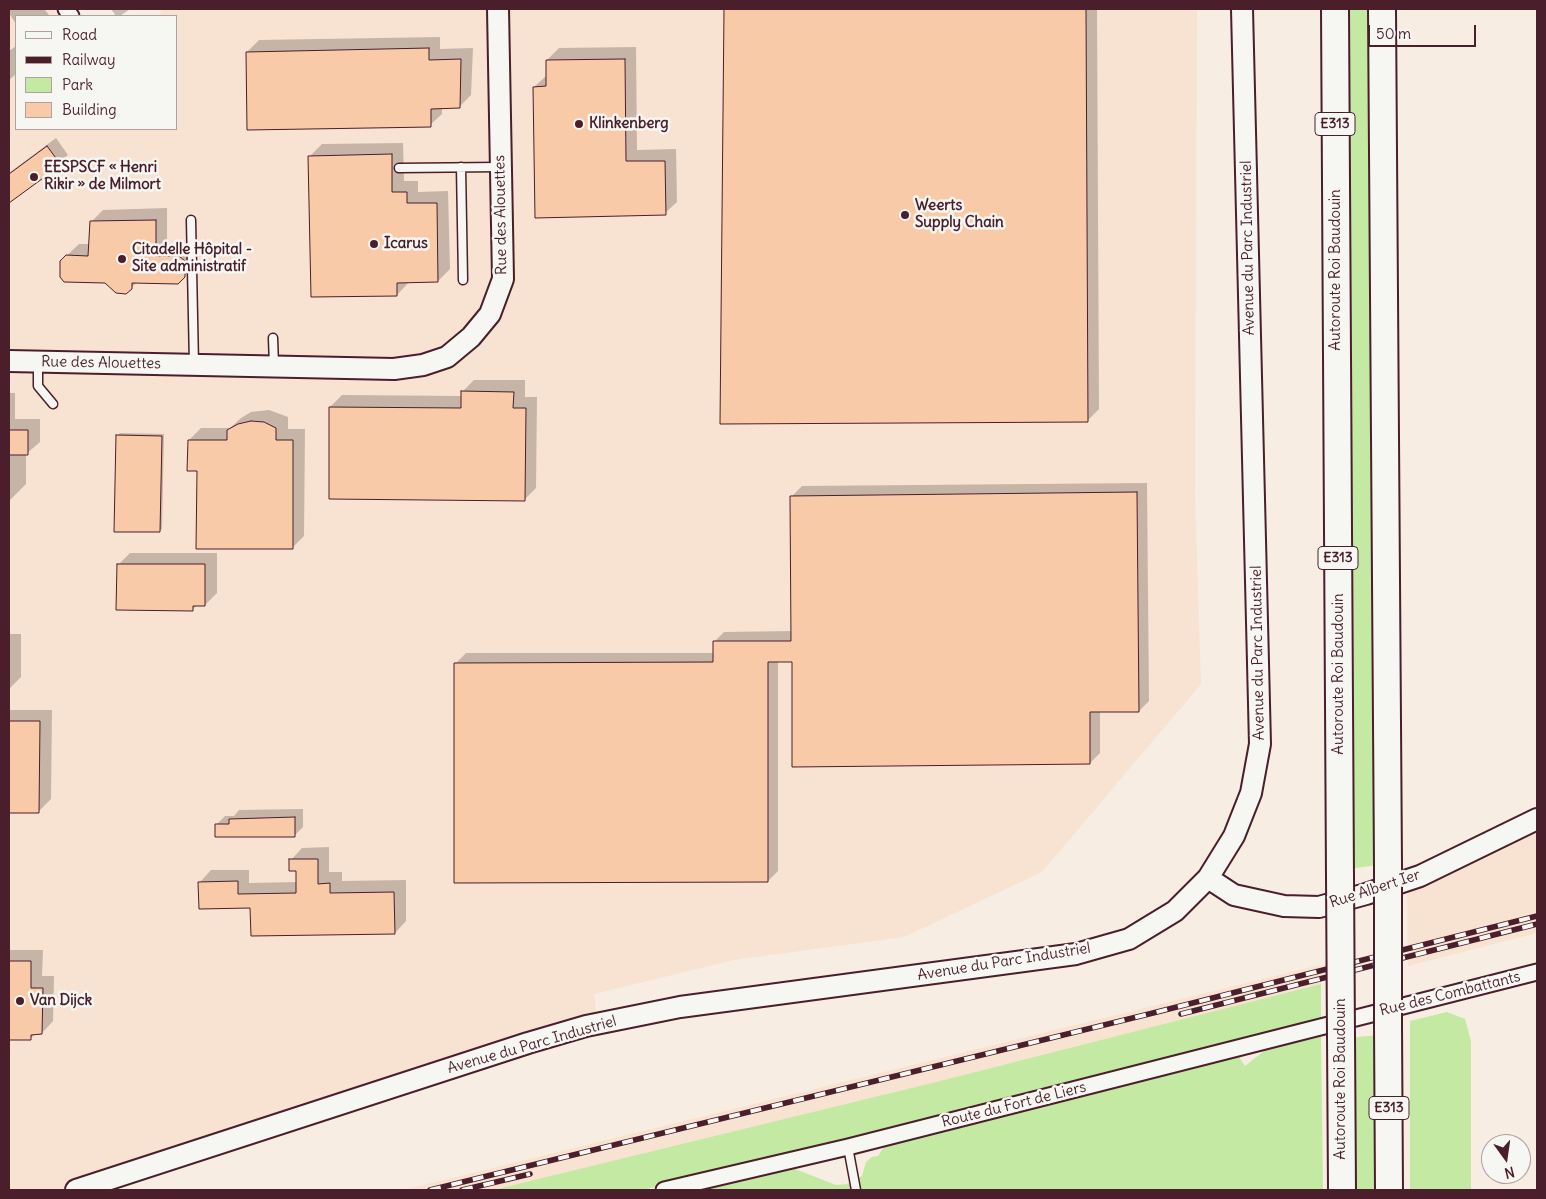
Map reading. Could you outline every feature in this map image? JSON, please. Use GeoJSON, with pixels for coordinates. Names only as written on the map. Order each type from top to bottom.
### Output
{"type":"FeatureCollection","features":[{"type":"Feature","properties":{"kind":"highway","name":"Autoroute Roi Baudouin"},"geometry":{"type":"LineString","coordinates":[[1335,9],[1342,1190]]}},
{"type":"Feature","properties":{"kind":"highway","name":"E313"},"geometry":{"type":"LineString","coordinates":[[1382,9],[1389,1190]]}},
{"type":"Feature","properties":{"kind":"street","name":"Rue des Alouettes"},"geometry":{"type":"LineString","coordinates":[[9,362],[394,368],[423,365],[446,357],[471,337],[490,314],[503,279],[498,9]]}},
{"type":"Feature","properties":{"kind":"street","name":"Avenue du Parc Industriel"},"geometry":{"type":"LineString","coordinates":[[76,1190],[528,1043],[586,1026],[680,1007],[1076,954],[1129,939],[1175,911],[1208,878],[1234,836],[1248,801],[1260,744],[1242,9]]}},
{"type":"Feature","properties":{"kind":"street","name":"Rue Albert Ier"},"geometry":{"type":"LineString","coordinates":[[1208,878],[1234,895],[1284,906],[1319,907],[1420,876],[1537,819]]}},
{"type":"Feature","properties":{"kind":"street","name":"Rue des Combattants"},"geometry":{"type":"LineString","coordinates":[[1363,1016],[1537,972]]}},
{"type":"Feature","properties":{"kind":"street","name":"Route du Fort de Liers"},"geometry":{"type":"LineString","coordinates":[[664,1190],[688,1187],[1363,1016]]}},
{"type":"Feature","properties":{"kind":"lane"},"geometry":{"type":"LineString","coordinates":[[461,167],[463,280]]}},
{"type":"Feature","properties":{"kind":"lane"},"geometry":{"type":"LineString","coordinates":[[399,168],[500,167]]}},
{"type":"Feature","properties":{"kind":"lane"},"geometry":{"type":"LineString","coordinates":[[192,220],[194,365]]}},
{"type":"Feature","properties":{"kind":"lane"},"geometry":{"type":"LineString","coordinates":[[273,338],[274,366]]}},
{"type":"Feature","properties":{"kind":"lane"},"geometry":{"type":"LineString","coordinates":[[38,362],[38,386],[53,404]]}},
{"type":"Feature","properties":{"kind":"lane"},"geometry":{"type":"LineString","coordinates":[[848,1147],[856,1190]]}},
{"type":"Feature","properties":{"kind":"shaded area"},"geometry":{"type":"Polygon","coordinates":[[[9,9],[54,9],[58,15],[15,15],[15,130],[178,130],[178,15],[160,15],[161,9],[1197,9],[1195,494],[1201,684],[1042,872],[904,937],[734,960],[594,994],[598,1034],[507,1058],[104,1190],[9,1190],[9,9]]]}},
{"type":"Feature","properties":{"kind":"shaded area"},"geometry":{"type":"Polygon","coordinates":[[[1537,831],[1537,933],[1408,966],[1407,888],[1475,861],[1537,831]]]}},
{"type":"Feature","properties":{"kind":"shaded area"},"geometry":{"type":"Polygon","coordinates":[[[1320,965],[1321,984],[936,1082],[493,1190],[403,1190],[1320,965]]]}},
{"type":"Feature","properties":{"kind":"green space"},"geometry":{"type":"Polygon","coordinates":[[[1347,9],[1373,9],[1378,865],[1348,869],[1347,9]]]}},
{"type":"Feature","properties":{"kind":"green space"},"geometry":{"type":"Polygon","coordinates":[[[1321,984],[1321,1019],[643,1190],[493,1190],[936,1082],[1321,984]]]}},
{"type":"Feature","properties":{"kind":"green space"},"geometry":{"type":"Polygon","coordinates":[[[1447,1012],[1465,1019],[1471,1041],[1471,1190],[1410,1190],[1410,1021],[1447,1012]]]}},
{"type":"Feature","properties":{"kind":"green space"},"geometry":{"type":"Polygon","coordinates":[[[1321,1034],[1323,1190],[703,1190],[790,1167],[836,1185],[847,1184],[862,1176],[866,1162],[872,1157],[878,1156],[885,1145],[1238,1055],[1245,1066],[1268,1048],[1321,1034]]]}},
{"type":"Feature","properties":{"kind":"green space"},"geometry":{"type":"Polygon","coordinates":[[[1378,1035],[1379,1190],[1350,1190],[1349,1038],[1378,1035]]]}},
{"type":"Feature","properties":{"kind":"building","name":"Weerts Supply Chain"},"geometry":{"type":"Polygon","coordinates":[[[724,9],[1086,9],[1088,422],[720,424],[724,9]]]}},
{"type":"Feature","properties":{"kind":"building"},"geometry":{"type":"Polygon","coordinates":[[[429,48],[429,60],[461,59],[460,108],[431,109],[431,127],[247,130],[246,52],[429,48]]]}},
{"type":"Feature","properties":{"kind":"building","name":"Klinkenberg"},"geometry":{"type":"Polygon","coordinates":[[[625,59],[626,161],[665,161],[666,215],[535,218],[533,87],[546,86],[546,60],[625,59]]]}},
{"type":"Feature","properties":{"kind":"building"},"geometry":{"type":"Polygon","coordinates":[[[47,146],[61,165],[9,203],[9,174],[47,146]]]}},
{"type":"Feature","properties":{"kind":"building","name":"Icarus"},"geometry":{"type":"Polygon","coordinates":[[[392,154],[392,192],[407,192],[407,203],[437,203],[438,282],[397,283],[397,296],[311,297],[308,156],[392,154]]]}},
{"type":"Feature","properties":{"kind":"building","name":"Citadelle Hôpital - Site administratif"},"geometry":{"type":"Polygon","coordinates":[[[156,220],[156,256],[179,256],[185,261],[185,277],[178,284],[132,283],[132,289],[126,294],[116,293],[105,283],[64,282],[60,277],[60,261],[66,255],[88,256],[90,221],[156,220]]]}},
{"type":"Feature","properties":{"kind":"building"},"geometry":{"type":"Polygon","coordinates":[[[461,391],[514,392],[513,408],[526,408],[525,501],[329,499],[329,407],[461,408],[461,391]]]}},
{"type":"Feature","properties":{"kind":"building"},"geometry":{"type":"Polygon","coordinates":[[[251,421],[264,422],[276,428],[276,440],[293,440],[293,549],[196,549],[197,471],[187,471],[188,440],[227,440],[227,430],[238,424],[251,421]]]}},
{"type":"Feature","properties":{"kind":"building"},"geometry":{"type":"Polygon","coordinates":[[[9,430],[28,430],[28,455],[9,455],[9,430]]]}},
{"type":"Feature","properties":{"kind":"building"},"geometry":{"type":"Polygon","coordinates":[[[116,435],[162,436],[160,532],[114,532],[116,435]]]}},
{"type":"Feature","properties":{"kind":"building"},"geometry":{"type":"Polygon","coordinates":[[[1137,492],[1139,712],[1090,712],[1090,764],[792,767],[792,662],[768,662],[768,882],[454,883],[454,663],[713,662],[713,641],[791,641],[790,496],[1137,492]]]}},
{"type":"Feature","properties":{"kind":"building"},"geometry":{"type":"Polygon","coordinates":[[[117,564],[205,564],[205,606],[193,606],[193,611],[116,610],[117,564]]]}},
{"type":"Feature","properties":{"kind":"building"},"geometry":{"type":"Polygon","coordinates":[[[9,721],[40,721],[39,813],[9,813],[9,721]]]}},
{"type":"Feature","properties":{"kind":"building"},"geometry":{"type":"Polygon","coordinates":[[[295,817],[295,837],[215,837],[215,824],[229,824],[229,819],[295,817]]]}},
{"type":"Feature","properties":{"kind":"building"},"geometry":{"type":"Polygon","coordinates":[[[289,859],[318,859],[318,884],[330,883],[330,893],[394,892],[395,934],[251,936],[250,908],[199,909],[198,882],[238,881],[238,894],[296,893],[296,871],[289,871],[289,859]]]}},
{"type":"Feature","properties":{"kind":"building","name":"Van Dijck"},"geometry":{"type":"Polygon","coordinates":[[[9,961],[31,961],[31,988],[43,988],[42,1034],[31,1035],[31,1040],[9,1040],[9,961]]]}},
{"type":"Feature","properties":{"kind":"railway"},"geometry":{"type":"LineString","coordinates":[[430,1190],[1153,1013],[1537,916]]}},
{"type":"Feature","properties":{"kind":"railway"},"geometry":{"type":"LineString","coordinates":[[1181,1014],[1537,924]]}},
{"type":"Feature","properties":{"kind":"railway"},"geometry":{"type":"LineString","coordinates":[[462,1190],[530,1174]]}},
{"type":"Feature","properties":{"kind":"place","name":"Klinkenberg"},"geometry":{"type":"Point","coordinates":[579,124]}},
{"type":"Feature","properties":{"kind":"place","name":"EESPSCF « Henri Rikir » de Milmort"},"geometry":{"type":"Point","coordinates":[34,177]}},
{"type":"Feature","properties":{"kind":"place","name":"Weerts Supply Chain"},"geometry":{"type":"Point","coordinates":[905,215]}},
{"type":"Feature","properties":{"kind":"place","name":"Icarus"},"geometry":{"type":"Point","coordinates":[374,244]}},
{"type":"Feature","properties":{"kind":"place","name":"Citadelle Hôpital - Site administratif"},"geometry":{"type":"Point","coordinates":[122,259]}},
{"type":"Feature","properties":{"kind":"place","name":"Van Dijck"},"geometry":{"type":"Point","coordinates":[20,1001]}}]}
